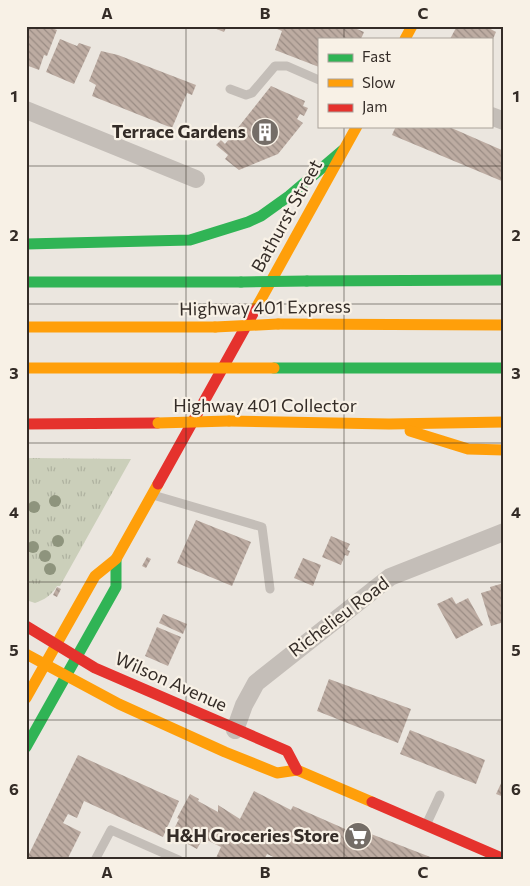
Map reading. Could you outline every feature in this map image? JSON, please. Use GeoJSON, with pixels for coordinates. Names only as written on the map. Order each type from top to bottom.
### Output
{"type":"FeatureCollection","features":[{"type":"Feature","properties":{"kind":"main road"},"geometry":{"type":"LineString","coordinates":[[406,38],[412,26]]}},
{"type":"Feature","properties":{"kind":"main road","name":"Bathurst Street"},"geometry":{"type":"LineString","coordinates":[[26,698],[95,576],[116,559],[356,128]]}},
{"type":"Feature","properties":{"kind":"main road"},"geometry":{"type":"LineString","coordinates":[[26,244],[190,240],[248,222],[261,216],[343,150]]}},
{"type":"Feature","properties":{"kind":"main road"},"geometry":{"type":"LineString","coordinates":[[26,282],[504,280]]}},
{"type":"Feature","properties":{"kind":"main road","name":"Highway 401 Express"},"geometry":{"type":"LineString","coordinates":[[26,327],[205,327],[289,324],[504,325]]}},
{"type":"Feature","properties":{"kind":"main road"},"geometry":{"type":"LineString","coordinates":[[26,368],[504,368]]}},
{"type":"Feature","properties":{"kind":"main road","name":"Highway 401 Collector"},"geometry":{"type":"LineString","coordinates":[[26,424],[229,421],[389,424],[504,422]]}},
{"type":"Feature","properties":{"kind":"main road"},"geometry":{"type":"LineString","coordinates":[[389,424],[468,449],[504,450]]}},
{"type":"Feature","properties":{"kind":"main road","name":"Bathurst Street"},"geometry":{"type":"LineString","coordinates":[[26,747],[116,586],[116,559]]}},
{"type":"Feature","properties":{"kind":"main road","name":"Wilson Avenue"},"geometry":{"type":"LineString","coordinates":[[26,626],[94,668],[287,751],[297,770]]}},
{"type":"Feature","properties":{"kind":"main road"},"geometry":{"type":"LineString","coordinates":[[26,654],[119,704],[225,752],[277,773],[297,770],[504,859]]}},
{"type":"Feature","properties":{"kind":"street"},"geometry":{"type":"LineString","coordinates":[[26,110],[196,179]]}},
{"type":"Feature","properties":{"kind":"street"},"geometry":{"type":"LineString","coordinates":[[492,116],[504,121]]}},
{"type":"Feature","properties":{"kind":"street","name":"Richelieu Road"},"geometry":{"type":"LineString","coordinates":[[235,730],[244,704],[256,683],[390,577],[504,532]]}},
{"type":"Feature","properties":{"kind":"lane"},"geometry":{"type":"LineString","coordinates":[[230,89],[246,95],[252,93],[275,66],[287,66],[318,80]]}},
{"type":"Feature","properties":{"kind":"lane"},"geometry":{"type":"LineString","coordinates":[[152,495],[262,527],[270,589]]}},
{"type":"Feature","properties":{"kind":"lane"},"geometry":{"type":"LineString","coordinates":[[426,826],[440,795]]}},
{"type":"Feature","properties":{"kind":"lane"},"geometry":{"type":"LineString","coordinates":[[95,860],[111,830],[179,860]]}},
{"type":"Feature","properties":{"kind":"green space"},"geometry":{"type":"Polygon","coordinates":[[[26,458],[131,459],[60,586],[57,586],[48,597],[35,603],[26,600],[26,458]]]}},
{"type":"Feature","properties":{"kind":"building"},"geometry":{"type":"Polygon","coordinates":[[[26,26],[47,26],[57,30],[47,56],[44,55],[39,70],[26,65],[26,26]]]}},
{"type":"Feature","properties":{"kind":"building"},"geometry":{"type":"Polygon","coordinates":[[[209,26],[227,26],[224,32],[209,26]]]}},
{"type":"Feature","properties":{"kind":"building"},"geometry":{"type":"Polygon","coordinates":[[[270,26],[350,26],[364,32],[361,38],[318,38],[318,67],[275,50],[282,31],[270,26]]]}},
{"type":"Feature","properties":{"kind":"building"},"geometry":{"type":"Polygon","coordinates":[[[457,26],[485,26],[496,32],[493,39],[451,38],[457,26]]]}},
{"type":"Feature","properties":{"kind":"building"},"geometry":{"type":"Polygon","coordinates":[[[60,39],[77,46],[79,43],[91,47],[74,84],[46,72],[60,39]]]}},
{"type":"Feature","properties":{"kind":"building"},"geometry":{"type":"Polygon","coordinates":[[[101,51],[118,55],[196,85],[192,95],[187,93],[172,128],[92,96],[96,85],[89,81],[101,51]]]}},
{"type":"Feature","properties":{"kind":"building","name":"Terrace Gardens"},"geometry":{"type":"Polygon","coordinates":[[[271,86],[305,101],[303,106],[308,108],[304,116],[300,114],[297,119],[303,123],[278,154],[239,170],[225,159],[228,155],[216,145],[221,140],[225,144],[271,86]]]}},
{"type":"Feature","properties":{"kind":"building"},"geometry":{"type":"Polygon","coordinates":[[[395,128],[452,128],[504,151],[504,182],[392,135],[395,128]]]}},
{"type":"Feature","properties":{"kind":"building"},"geometry":{"type":"Polygon","coordinates":[[[196,520],[251,542],[232,586],[177,563],[196,520]]]}},
{"type":"Feature","properties":{"kind":"building"},"geometry":{"type":"Polygon","coordinates":[[[331,536],[350,544],[347,550],[350,551],[348,556],[345,555],[341,565],[322,557],[331,536]]]}},
{"type":"Feature","properties":{"kind":"building"},"geometry":{"type":"Polygon","coordinates":[[[147,557],[151,559],[146,568],[142,566],[147,557]]]}},
{"type":"Feature","properties":{"kind":"building"},"geometry":{"type":"Polygon","coordinates":[[[303,558],[321,565],[313,586],[294,578],[303,558]]]}},
{"type":"Feature","properties":{"kind":"building"},"geometry":{"type":"Polygon","coordinates":[[[504,583],[504,622],[491,626],[481,593],[491,590],[490,587],[504,583]]]}},
{"type":"Feature","properties":{"kind":"building"},"geometry":{"type":"Polygon","coordinates":[[[57,587],[61,589],[57,597],[53,595],[57,587]]]}},
{"type":"Feature","properties":{"kind":"building"},"geometry":{"type":"Polygon","coordinates":[[[452,597],[456,604],[468,598],[483,625],[456,639],[437,604],[452,597]]]}},
{"type":"Feature","properties":{"kind":"building"},"geometry":{"type":"Polygon","coordinates":[[[163,614],[187,624],[183,634],[159,623],[163,614]]]}},
{"type":"Feature","properties":{"kind":"building"},"geometry":{"type":"Polygon","coordinates":[[[157,627],[181,637],[168,666],[145,656],[157,627]]]}},
{"type":"Feature","properties":{"kind":"building"},"geometry":{"type":"Polygon","coordinates":[[[329,679],[411,709],[398,743],[317,711],[329,679]]]}},
{"type":"Feature","properties":{"kind":"building"},"geometry":{"type":"Polygon","coordinates":[[[410,730],[485,760],[476,784],[400,754],[410,730]]]}},
{"type":"Feature","properties":{"kind":"building"},"geometry":{"type":"Polygon","coordinates":[[[78,755],[179,801],[163,837],[84,801],[77,818],[68,814],[63,823],[81,832],[67,860],[26,860],[78,755]]]}},
{"type":"Feature","properties":{"kind":"building"},"geometry":{"type":"Polygon","coordinates":[[[504,777],[504,797],[496,794],[504,777]]]}},
{"type":"Feature","properties":{"kind":"building"},"geometry":{"type":"Polygon","coordinates":[[[254,791],[291,810],[293,806],[352,832],[353,827],[438,860],[280,860],[267,854],[264,860],[220,860],[216,858],[221,847],[203,838],[197,849],[171,835],[179,819],[177,818],[190,794],[199,799],[198,801],[218,812],[218,805],[240,819],[254,791]]]}},
{"type":"Feature","properties":{"kind":"traffic: fast"},"geometry":{"type":"LineString","coordinates":[[26,244],[190,240],[248,222],[261,216],[289,196],[343,150]]}},
{"type":"Feature","properties":{"kind":"traffic: fast"},"geometry":{"type":"LineString","coordinates":[[307,281],[504,280]]}},
{"type":"Feature","properties":{"kind":"traffic: fast"},"geometry":{"type":"LineString","coordinates":[[241,282],[307,281]]}},
{"type":"Feature","properties":{"kind":"traffic: fast"},"geometry":{"type":"LineString","coordinates":[[26,282],[241,282]]}},
{"type":"Feature","properties":{"kind":"traffic: fast"},"geometry":{"type":"LineString","coordinates":[[274,368],[504,368]]}},
{"type":"Feature","properties":{"kind":"traffic: fast"},"geometry":{"type":"LineString","coordinates":[[26,747],[116,587],[116,559]]}},
{"type":"Feature","properties":{"kind":"traffic: slow"},"geometry":{"type":"LineString","coordinates":[[406,38],[412,26]]}},
{"type":"Feature","properties":{"kind":"traffic: slow"},"geometry":{"type":"LineString","coordinates":[[255,310],[356,128]]}},
{"type":"Feature","properties":{"kind":"traffic: slow"},"geometry":{"type":"LineString","coordinates":[[278,324],[504,325]]}},
{"type":"Feature","properties":{"kind":"traffic: slow"},"geometry":{"type":"LineString","coordinates":[[215,327],[278,324]]}},
{"type":"Feature","properties":{"kind":"traffic: slow"},"geometry":{"type":"LineString","coordinates":[[26,327],[215,327]]}},
{"type":"Feature","properties":{"kind":"traffic: slow"},"geometry":{"type":"LineString","coordinates":[[26,368],[182,368]]}},
{"type":"Feature","properties":{"kind":"traffic: slow"},"geometry":{"type":"LineString","coordinates":[[182,368],[274,368]]}},
{"type":"Feature","properties":{"kind":"traffic: slow"},"geometry":{"type":"LineString","coordinates":[[229,421],[389,424],[504,422]]}},
{"type":"Feature","properties":{"kind":"traffic: slow"},"geometry":{"type":"LineString","coordinates":[[158,423],[229,421]]}},
{"type":"Feature","properties":{"kind":"traffic: slow"},"geometry":{"type":"LineString","coordinates":[[410,431],[468,449],[504,450]]}},
{"type":"Feature","properties":{"kind":"traffic: slow"},"geometry":{"type":"LineString","coordinates":[[26,698],[95,576],[116,559],[158,484]]}},
{"type":"Feature","properties":{"kind":"traffic: slow"},"geometry":{"type":"LineString","coordinates":[[26,654],[119,704],[225,752],[277,773],[297,770],[372,802]]}},
{"type":"Feature","properties":{"kind":"traffic: jam"},"geometry":{"type":"LineString","coordinates":[[158,484],[255,310]]}},
{"type":"Feature","properties":{"kind":"traffic: jam"},"geometry":{"type":"LineString","coordinates":[[26,424],[158,423]]}},
{"type":"Feature","properties":{"kind":"traffic: jam"},"geometry":{"type":"LineString","coordinates":[[26,626],[95,668],[287,751],[297,770]]}},
{"type":"Feature","properties":{"kind":"traffic: jam"},"geometry":{"type":"LineString","coordinates":[[372,802],[504,859]]}},
{"type":"Feature","properties":{"kind":"place","name":"Terrace Gardens"},"geometry":{"type":"Point","coordinates":[265,132]}},
{"type":"Feature","properties":{"kind":"place","name":"H&H Groceries Store"},"geometry":{"type":"Point","coordinates":[358,836]}}]}
